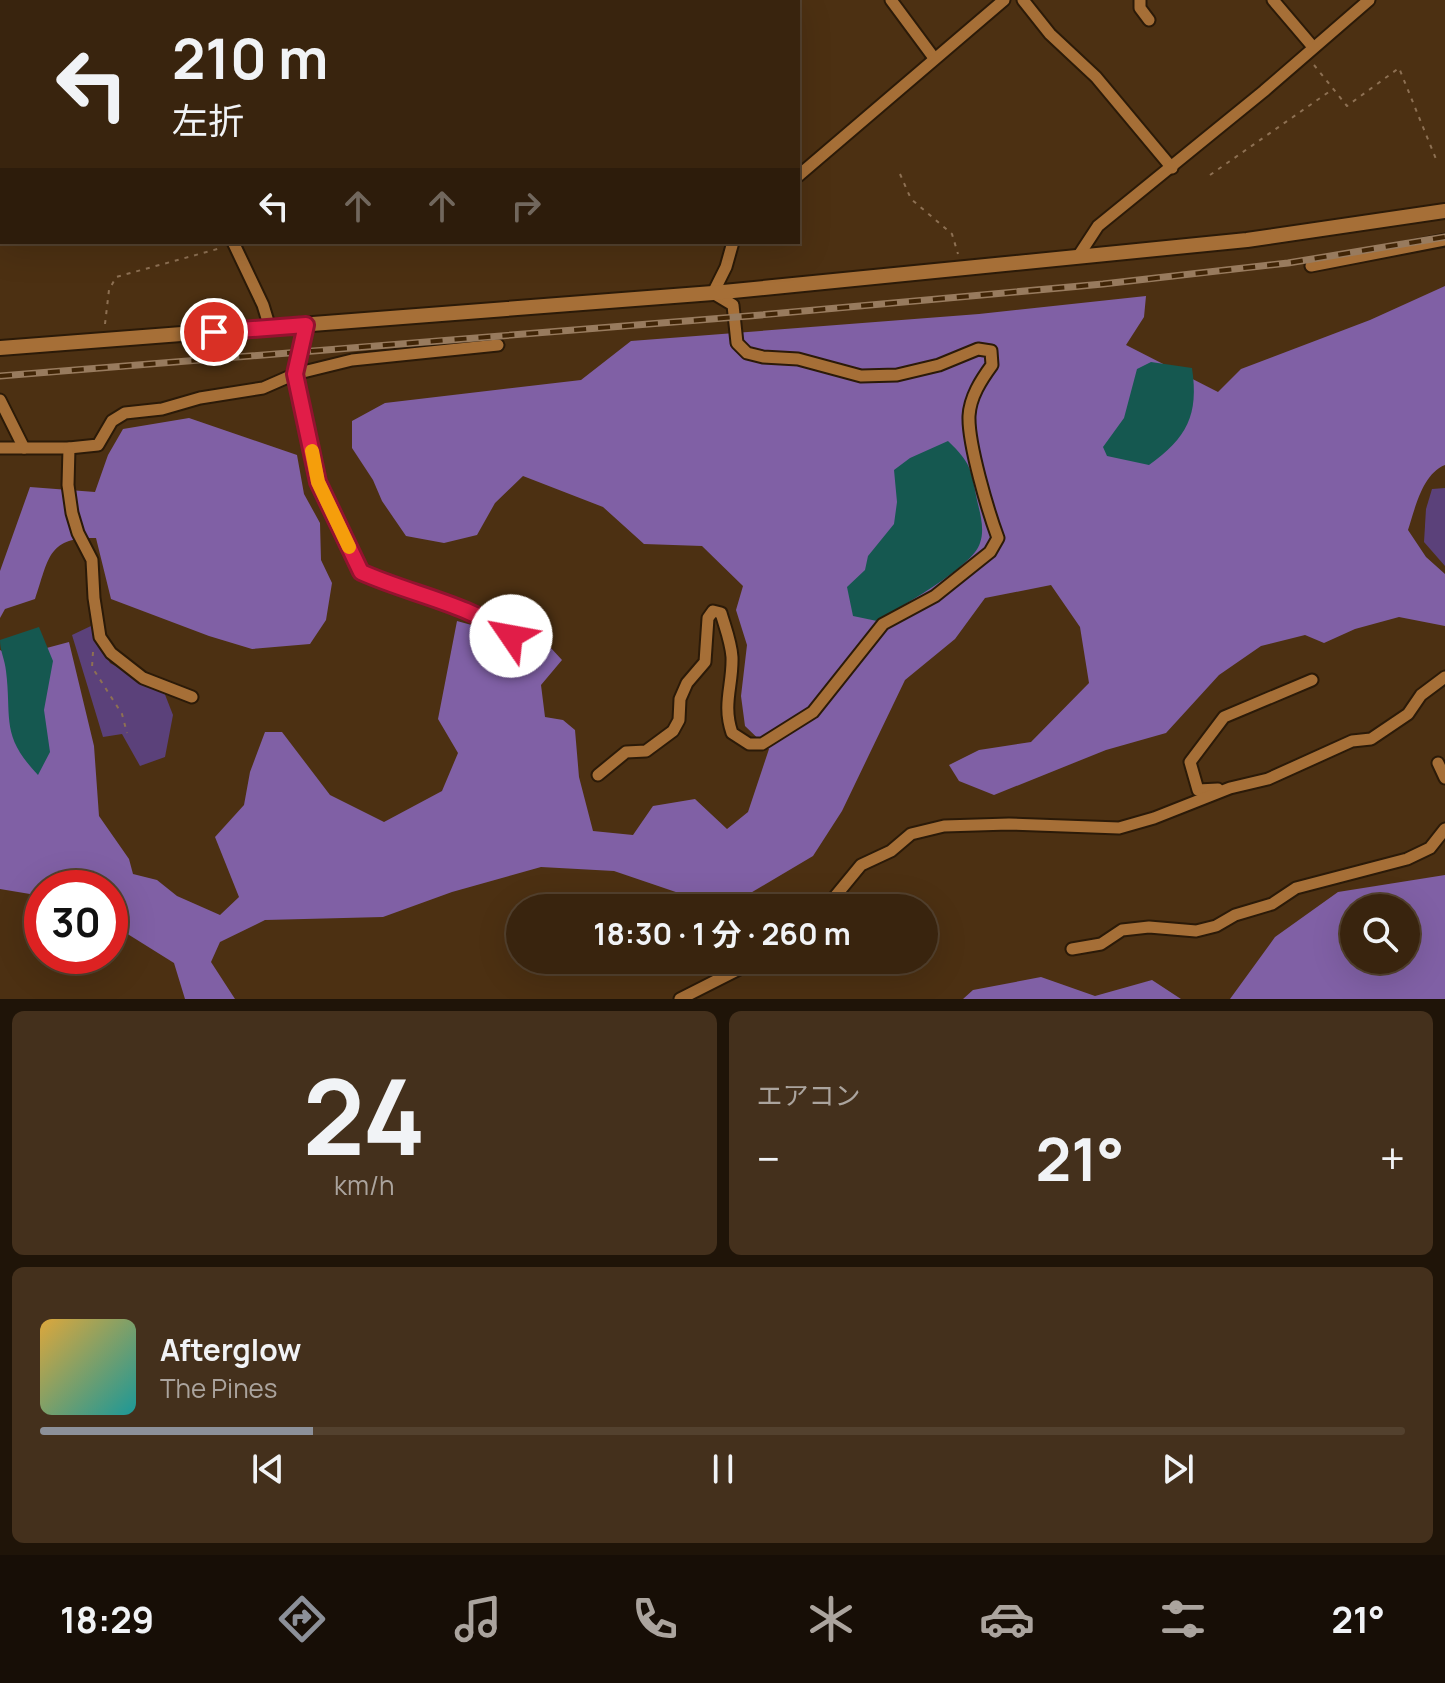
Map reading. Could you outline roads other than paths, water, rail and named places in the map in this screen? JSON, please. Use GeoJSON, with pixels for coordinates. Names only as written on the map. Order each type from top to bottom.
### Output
{"type":"FeatureCollection","features":[{"type":"Feature","properties":{"kind":"street"},"geometry":{"type":"LineString","coordinates":[[891,0],[934,58]]}},
{"type":"Feature","properties":{"kind":"street"},"geometry":{"type":"LineString","coordinates":[[1023,0],[1050,34],[1096,77],[1172,168]]}},
{"type":"Feature","properties":{"kind":"street"},"geometry":{"type":"LineString","coordinates":[[1140,0],[1140,8],[1149,20]]}},
{"type":"Feature","properties":{"kind":"street"},"geometry":{"type":"LineString","coordinates":[[1273,0],[1309,51]]}},
{"type":"Feature","properties":{"kind":"street"},"geometry":{"type":"LineString","coordinates":[[1079,255],[1098,226],[1172,168],[1369,0]]}},
{"type":"Feature","properties":{"kind":"street"},"geometry":{"type":"LineString","coordinates":[[800,171],[996,2]]}},
{"type":"Feature","properties":{"kind":"street"},"geometry":{"type":"LineString","coordinates":[[0,348],[713,293],[1247,240],[1445,211]]}},
{"type":"Feature","properties":{"kind":"street"},"geometry":{"type":"LineString","coordinates":[[1311,266],[1445,240]]}},
{"type":"Feature","properties":{"kind":"street"},"geometry":{"type":"LineString","coordinates":[[234,244],[263,305],[270,328]]}},
{"type":"Feature","properties":{"kind":"street"},"geometry":{"type":"LineString","coordinates":[[713,293],[726,267],[732,244]]}},
{"type":"Feature","properties":{"kind":"street"},"geometry":{"type":"LineString","coordinates":[[598,775],[626,752],[646,751],[673,731],[679,720],[680,699],[687,683],[705,662],[708,618],[713,611],[721,613],[730,642],[731,677],[726,701],[732,733],[749,744],[762,744],[813,712],[883,624],[935,596],[990,552],[998,538],[990,518],[969,415],[979,384],[992,365],[991,351],[978,349],[939,365],[897,375],[861,376],[798,359],[763,357],[747,353],[737,343],[733,305],[713,293]]}},
{"type":"Feature","properties":{"kind":"street"},"geometry":{"type":"LineString","coordinates":[[306,325],[295,374],[318,482],[361,572],[471,611],[492,621],[511,636]]}},
{"type":"Feature","properties":{"kind":"street"},"geometry":{"type":"LineString","coordinates":[[0,448],[98,445],[112,421],[125,413],[162,409],[200,398],[263,388],[295,374],[381,356],[498,345]]}},
{"type":"Feature","properties":{"kind":"street"},"geometry":{"type":"LineString","coordinates":[[0,400],[24,448]]}},
{"type":"Feature","properties":{"kind":"street"},"geometry":{"type":"LineString","coordinates":[[69,448],[68,485],[72,513],[92,560],[100,637],[111,653],[143,678],[192,697]]}},
{"type":"Feature","properties":{"kind":"street"},"geometry":{"type":"LineString","coordinates":[[837,894],[861,865],[891,851],[911,834],[944,826],[1009,824],[1119,828],[1154,818],[1230,788],[1268,779],[1352,741],[1371,739],[1408,714],[1421,695],[1445,677]]}},
{"type":"Feature","properties":{"kind":"street"},"geometry":{"type":"LineString","coordinates":[[1230,788],[1198,790],[1190,762],[1202,743],[1224,717],[1312,680]]}},
{"type":"Feature","properties":{"kind":"street"},"geometry":{"type":"LineString","coordinates":[[1438,763],[1445,778]]}},
{"type":"Feature","properties":{"kind":"street"},"geometry":{"type":"LineString","coordinates":[[1072,949],[1101,944],[1122,930],[1149,927],[1196,931],[1216,926],[1235,915],[1272,904],[1296,888],[1407,859],[1430,848],[1445,829]]}},
{"type":"Feature","properties":{"kind":"street"},"geometry":{"type":"LineString","coordinates":[[680,999],[729,974]]}},
{"type":"Feature","properties":{"kind":"water"},"geometry":{"type":"Polygon","coordinates":[[[1151,362],[1192,368],[1194,399],[1187,424],[1173,445],[1149,465],[1107,456],[1103,447],[1124,418],[1137,369],[1151,362]]]}},
{"type":"Feature","properties":{"kind":"water"},"geometry":{"type":"Polygon","coordinates":[[[948,441],[966,461],[971,474],[982,521],[980,543],[975,553],[950,575],[877,621],[853,616],[847,587],[865,570],[868,556],[894,524],[897,502],[894,470],[910,458],[948,441]]]}},
{"type":"Feature","properties":{"kind":"water"},"geometry":{"type":"Polygon","coordinates":[[[39,627],[53,661],[44,710],[50,752],[38,775],[18,749],[13,737],[0,640],[39,627]]]}},
{"type":"Feature","properties":{"kind":"railway"},"geometry":{"type":"LineString","coordinates":[[0,376],[749,316],[1103,284],[1288,263],[1445,237]]}}]}
